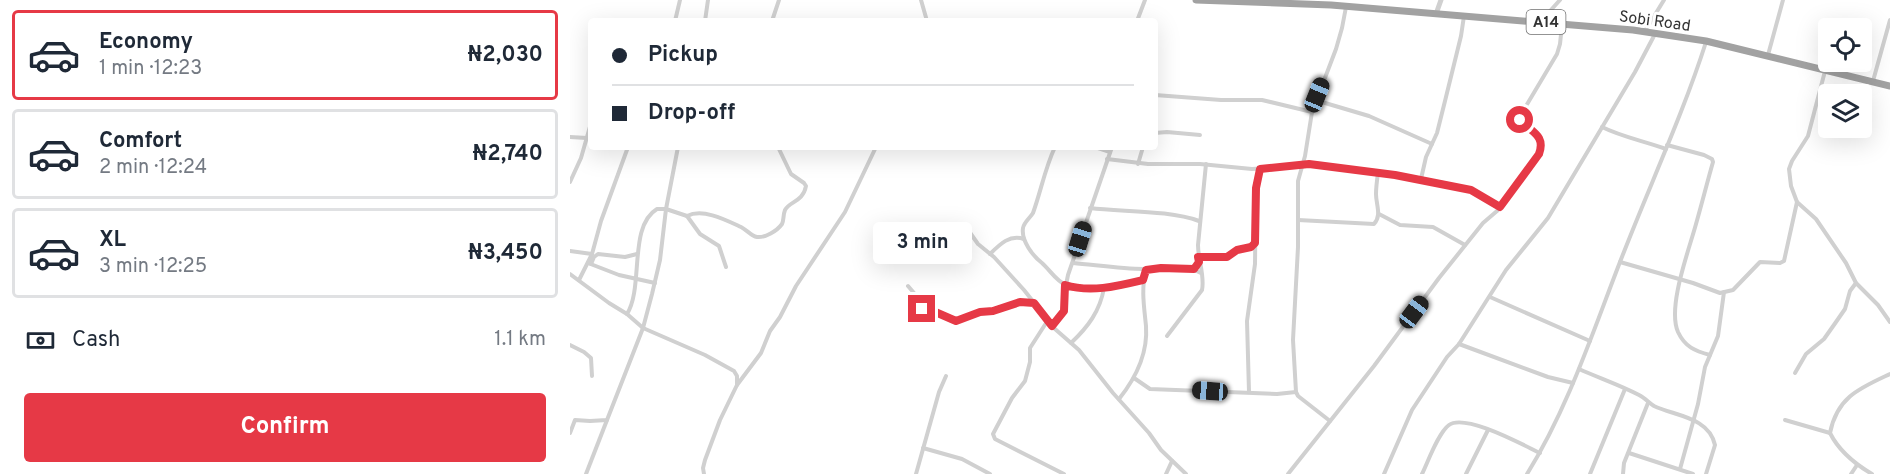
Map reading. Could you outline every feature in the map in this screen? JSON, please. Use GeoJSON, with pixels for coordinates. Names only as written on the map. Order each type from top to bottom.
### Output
{"type":"FeatureCollection","features":[{"type":"Feature","properties":{"kind":"highway","name":"Sobi Road"},"geometry":{"type":"LineString","coordinates":[[1196,0],[1280,2],[1541,21],[1644,32],[1706,41],[1818,69]]}},
{"type":"Feature","properties":{"kind":"highway","name":"Sobi Road"},"geometry":{"type":"LineString","coordinates":[[1838,72],[1890,86]]}},
{"type":"Feature","properties":{"kind":"street"},"geometry":{"type":"LineString","coordinates":[[676,18],[680,0]]}},
{"type":"Feature","properties":{"kind":"street"},"geometry":{"type":"LineString","coordinates":[[705,18],[708,0]]}},
{"type":"Feature","properties":{"kind":"street"},"geometry":{"type":"LineString","coordinates":[[773,18],[779,0]]}},
{"type":"Feature","properties":{"kind":"street"},"geometry":{"type":"LineString","coordinates":[[921,0],[926,18]]}},
{"type":"Feature","properties":{"kind":"street"},"geometry":{"type":"LineString","coordinates":[[1138,18],[1145,0]]}},
{"type":"Feature","properties":{"kind":"street"},"geometry":{"type":"LineString","coordinates":[[1436,14],[1442,0]]}},
{"type":"Feature","properties":{"kind":"street"},"geometry":{"type":"LineString","coordinates":[[1541,21],[1560,0]]}},
{"type":"Feature","properties":{"kind":"street"},"geometry":{"type":"LineString","coordinates":[[1644,32],[1664,0]]}},
{"type":"Feature","properties":{"kind":"street"},"geometry":{"type":"LineString","coordinates":[[1768,55],[1783,0]]}},
{"type":"Feature","properties":{"kind":"street"},"geometry":{"type":"LineString","coordinates":[[1330,421],[1296,392],[1293,339],[1298,181],[1312,112],[1336,49],[1346,7]]}},
{"type":"Feature","properties":{"kind":"street"},"geometry":{"type":"LineString","coordinates":[[1421,179],[1445,101],[1464,16]]}},
{"type":"Feature","properties":{"kind":"street"},"geometry":{"type":"LineString","coordinates":[[1873,81],[1890,20]]}},
{"type":"Feature","properties":{"kind":"street"},"geometry":{"type":"LineString","coordinates":[[1288,474],[1374,366],[1465,245],[1500,207],[1539,154],[1542,142],[1540,138],[1520,120],[1520,116],[1557,54],[1562,23]]}},
{"type":"Feature","properties":{"kind":"street"},"geometry":{"type":"LineString","coordinates":[[1384,474],[1412,410],[1459,344],[1506,270],[1548,218],[1635,72],[1655,34]]}},
{"type":"Feature","properties":{"kind":"street"},"geometry":{"type":"LineString","coordinates":[[1527,474],[1540,453],[1579,369],[1693,82],[1706,41]]}},
{"type":"Feature","properties":{"kind":"street"},"geometry":{"type":"LineString","coordinates":[[1825,72],[1808,136],[1789,169],[1791,186],[1797,202],[1816,219],[1846,263],[1856,283],[1878,305],[1890,322]]}},
{"type":"Feature","properties":{"kind":"street"},"geometry":{"type":"LineString","coordinates":[[1158,95],[1221,100],[1262,100],[1312,112]]}},
{"type":"Feature","properties":{"kind":"street"},"geometry":{"type":"LineString","coordinates":[[1316,100],[1369,116],[1432,144]]}},
{"type":"Feature","properties":{"kind":"street"},"geometry":{"type":"LineString","coordinates":[[1602,127],[1617,134],[1666,147],[1704,154],[1712,159],[1680,279],[1675,318],[1678,330],[1690,348],[1710,355]]}},
{"type":"Feature","properties":{"kind":"street"},"geometry":{"type":"LineString","coordinates":[[1158,133],[1200,135]]}},
{"type":"Feature","properties":{"kind":"street"},"geometry":{"type":"LineString","coordinates":[[570,182],[581,158],[588,134]]}},
{"type":"Feature","properties":{"kind":"street"},"geometry":{"type":"LineString","coordinates":[[570,136],[587,138]]}},
{"type":"Feature","properties":{"kind":"street"},"geometry":{"type":"LineString","coordinates":[[589,264],[600,221],[627,150]]}},
{"type":"Feature","properties":{"kind":"street"},"geometry":{"type":"LineString","coordinates":[[586,474],[643,328],[660,260],[666,209],[677,150]]}},
{"type":"Feature","properties":{"kind":"street"},"geometry":{"type":"LineString","coordinates":[[687,216],[695,213],[706,214],[761,237],[777,229],[782,223],[786,208],[802,196],[806,186],[791,174],[779,150]]}},
{"type":"Feature","properties":{"kind":"street"},"geometry":{"type":"LineString","coordinates":[[704,474],[702,468],[720,420],[737,386],[761,353],[770,331],[776,325],[796,286],[845,212],[875,150]]}},
{"type":"Feature","properties":{"kind":"street"},"geometry":{"type":"LineString","coordinates":[[1054,150],[1033,211],[1023,227],[1024,239],[1031,252],[1065,285],[1084,290],[1143,280]]}},
{"type":"Feature","properties":{"kind":"street"},"geometry":{"type":"LineString","coordinates":[[1052,326],[1064,311],[1065,285],[1110,152],[1104,150]]}},
{"type":"Feature","properties":{"kind":"street"},"geometry":{"type":"LineString","coordinates":[[1138,164],[1142,150]]}},
{"type":"Feature","properties":{"kind":"street"},"geometry":{"type":"LineString","coordinates":[[1107,159],[1138,164],[1206,164],[1260,169],[1309,164],[1421,179],[1471,190],[1500,207]]}},
{"type":"Feature","properties":{"kind":"street"},"geometry":{"type":"LineString","coordinates":[[1167,336],[1196,301],[1204,284],[1198,260],[1199,221],[1206,164]]}},
{"type":"Feature","properties":{"kind":"street"},"geometry":{"type":"LineString","coordinates":[[1249,392],[1247,321],[1256,264],[1256,188],[1260,169]]}},
{"type":"Feature","properties":{"kind":"street"},"geometry":{"type":"LineString","coordinates":[[1298,220],[1374,224],[1378,213],[1376,196],[1378,173]]}},
{"type":"Feature","properties":{"kind":"street"},"geometry":{"type":"LineString","coordinates":[[1620,262],[1680,279],[1712,291],[1733,290],[1760,262],[1780,263],[1784,261],[1797,202]]}},
{"type":"Feature","properties":{"kind":"street"},"geometry":{"type":"LineString","coordinates":[[627,314],[634,299],[637,254],[649,215],[657,208],[687,216],[700,234],[719,246],[726,267]]}},
{"type":"Feature","properties":{"kind":"street"},"geometry":{"type":"LineString","coordinates":[[1090,208],[1190,218],[1199,221]]}},
{"type":"Feature","properties":{"kind":"street"},"geometry":{"type":"LineString","coordinates":[[1190,218],[1200,211]]}},
{"type":"Feature","properties":{"kind":"street"},"geometry":{"type":"LineString","coordinates":[[1378,213],[1400,225],[1433,226],[1465,245]]}},
{"type":"Feature","properties":{"kind":"street"},"geometry":{"type":"LineString","coordinates":[[966,227],[978,244],[990,254],[1052,326],[1071,343],[1172,461],[1186,474]]}},
{"type":"Feature","properties":{"kind":"street"},"geometry":{"type":"LineString","coordinates":[[990,254],[1005,240],[1019,237],[1024,239]]}},
{"type":"Feature","properties":{"kind":"street"},"geometry":{"type":"LineString","coordinates":[[1198,260],[1227,257],[1255,243]]}},
{"type":"Feature","properties":{"kind":"street"},"geometry":{"type":"LineString","coordinates":[[570,251],[592,254]]}},
{"type":"Feature","properties":{"kind":"street"},"geometry":{"type":"LineString","coordinates":[[579,280],[598,254],[625,257],[637,254]]}},
{"type":"Feature","properties":{"kind":"street"},"geometry":{"type":"LineString","coordinates":[[1194,269],[1198,260]]}},
{"type":"Feature","properties":{"kind":"street"},"geometry":{"type":"LineString","coordinates":[[1073,263],[1146,270],[1194,269],[1202,273]]}},
{"type":"Feature","properties":{"kind":"street"},"geometry":{"type":"LineString","coordinates":[[589,264],[618,275],[655,283]]}},
{"type":"Feature","properties":{"kind":"street"},"geometry":{"type":"LineString","coordinates":[[1119,399],[1134,378],[1146,337],[1143,280],[1146,270]]}},
{"type":"Feature","properties":{"kind":"street"},"geometry":{"type":"LineString","coordinates":[[570,274],[643,328],[705,355],[734,371],[737,376],[737,386]]}},
{"type":"Feature","properties":{"kind":"street"},"geometry":{"type":"LineString","coordinates":[[1795,373],[1806,354],[1824,339],[1845,309],[1850,291],[1856,283]]}},
{"type":"Feature","properties":{"kind":"street"},"geometry":{"type":"LineString","coordinates":[[908,286],[915,293],[917,307],[956,321],[1020,302],[1034,303]]}},
{"type":"Feature","properties":{"kind":"street"},"geometry":{"type":"LineString","coordinates":[[1071,343],[1086,328],[1095,314],[1104,288]]}},
{"type":"Feature","properties":{"kind":"street"},"geometry":{"type":"LineString","coordinates":[[1680,468],[1705,368],[1718,336],[1724,292]]}},
{"type":"Feature","properties":{"kind":"street"},"geometry":{"type":"LineString","coordinates":[[1490,297],[1590,341]]}},
{"type":"Feature","properties":{"kind":"street"},"geometry":{"type":"LineString","coordinates":[[1048,320],[1030,348],[1030,362],[1025,381],[1012,398],[993,434],[995,439],[1064,474]]}},
{"type":"Feature","properties":{"kind":"street"},"geometry":{"type":"LineString","coordinates":[[1459,344],[1548,377],[1573,383]]}},
{"type":"Feature","properties":{"kind":"street"},"geometry":{"type":"LineString","coordinates":[[570,345],[591,358],[592,376]]}},
{"type":"Feature","properties":{"kind":"street"},"geometry":{"type":"LineString","coordinates":[[1579,369],[1639,395],[1657,407],[1694,419],[1714,440],[1706,474]]}},
{"type":"Feature","properties":{"kind":"street"},"geometry":{"type":"LineString","coordinates":[[1872,474],[1857,465],[1833,440],[1830,433],[1832,421],[1842,402],[1862,388],[1890,374]]}},
{"type":"Feature","properties":{"kind":"street"},"geometry":{"type":"LineString","coordinates":[[916,474],[939,392],[946,376]]}},
{"type":"Feature","properties":{"kind":"street"},"geometry":{"type":"LineString","coordinates":[[1134,378],[1150,389],[1296,392]]}},
{"type":"Feature","properties":{"kind":"street"},"geometry":{"type":"LineString","coordinates":[[1590,474],[1625,389]]}},
{"type":"Feature","properties":{"kind":"street"},"geometry":{"type":"LineString","coordinates":[[1623,474],[1624,463],[1648,403]]}},
{"type":"Feature","properties":{"kind":"street"},"geometry":{"type":"LineString","coordinates":[[570,433],[572,419],[607,420]]}},
{"type":"Feature","properties":{"kind":"street"},"geometry":{"type":"LineString","coordinates":[[1785,420],[1830,433]]}},
{"type":"Feature","properties":{"kind":"street"},"geometry":{"type":"LineString","coordinates":[[1422,474],[1451,423],[1466,423],[1509,437],[1540,453]]}},
{"type":"Feature","properties":{"kind":"street"},"geometry":{"type":"LineString","coordinates":[[1466,474],[1488,430]]}},
{"type":"Feature","properties":{"kind":"street"},"geometry":{"type":"LineString","coordinates":[[922,448],[962,459],[989,474]]}},
{"type":"Feature","properties":{"kind":"street"},"geometry":{"type":"LineString","coordinates":[[1629,453],[1693,474]]}},
{"type":"Feature","properties":{"kind":"street"},"geometry":{"type":"LineString","coordinates":[[1166,474],[1172,461]]}},
{"type":"Feature","properties":{"kind":"street"},"geometry":{"type":"LineString","coordinates":[[1851,474],[1857,465]]}},
{"type":"Feature","properties":{"kind":"route"},"geometry":{"type":"LineString","coordinates":[[922,309],[956,321],[980,312],[993,311],[1025,301],[1034,303],[1052,326],[1064,311],[1065,285],[1084,290],[1104,288],[1143,280],[1146,270],[1194,269],[1199,262],[1198,257],[1231,256],[1237,250],[1251,247],[1255,243],[1256,188],[1260,169],[1309,164],[1395,175],[1471,190],[1500,207],[1542,147],[1540,138],[1520,120]]}}]}
